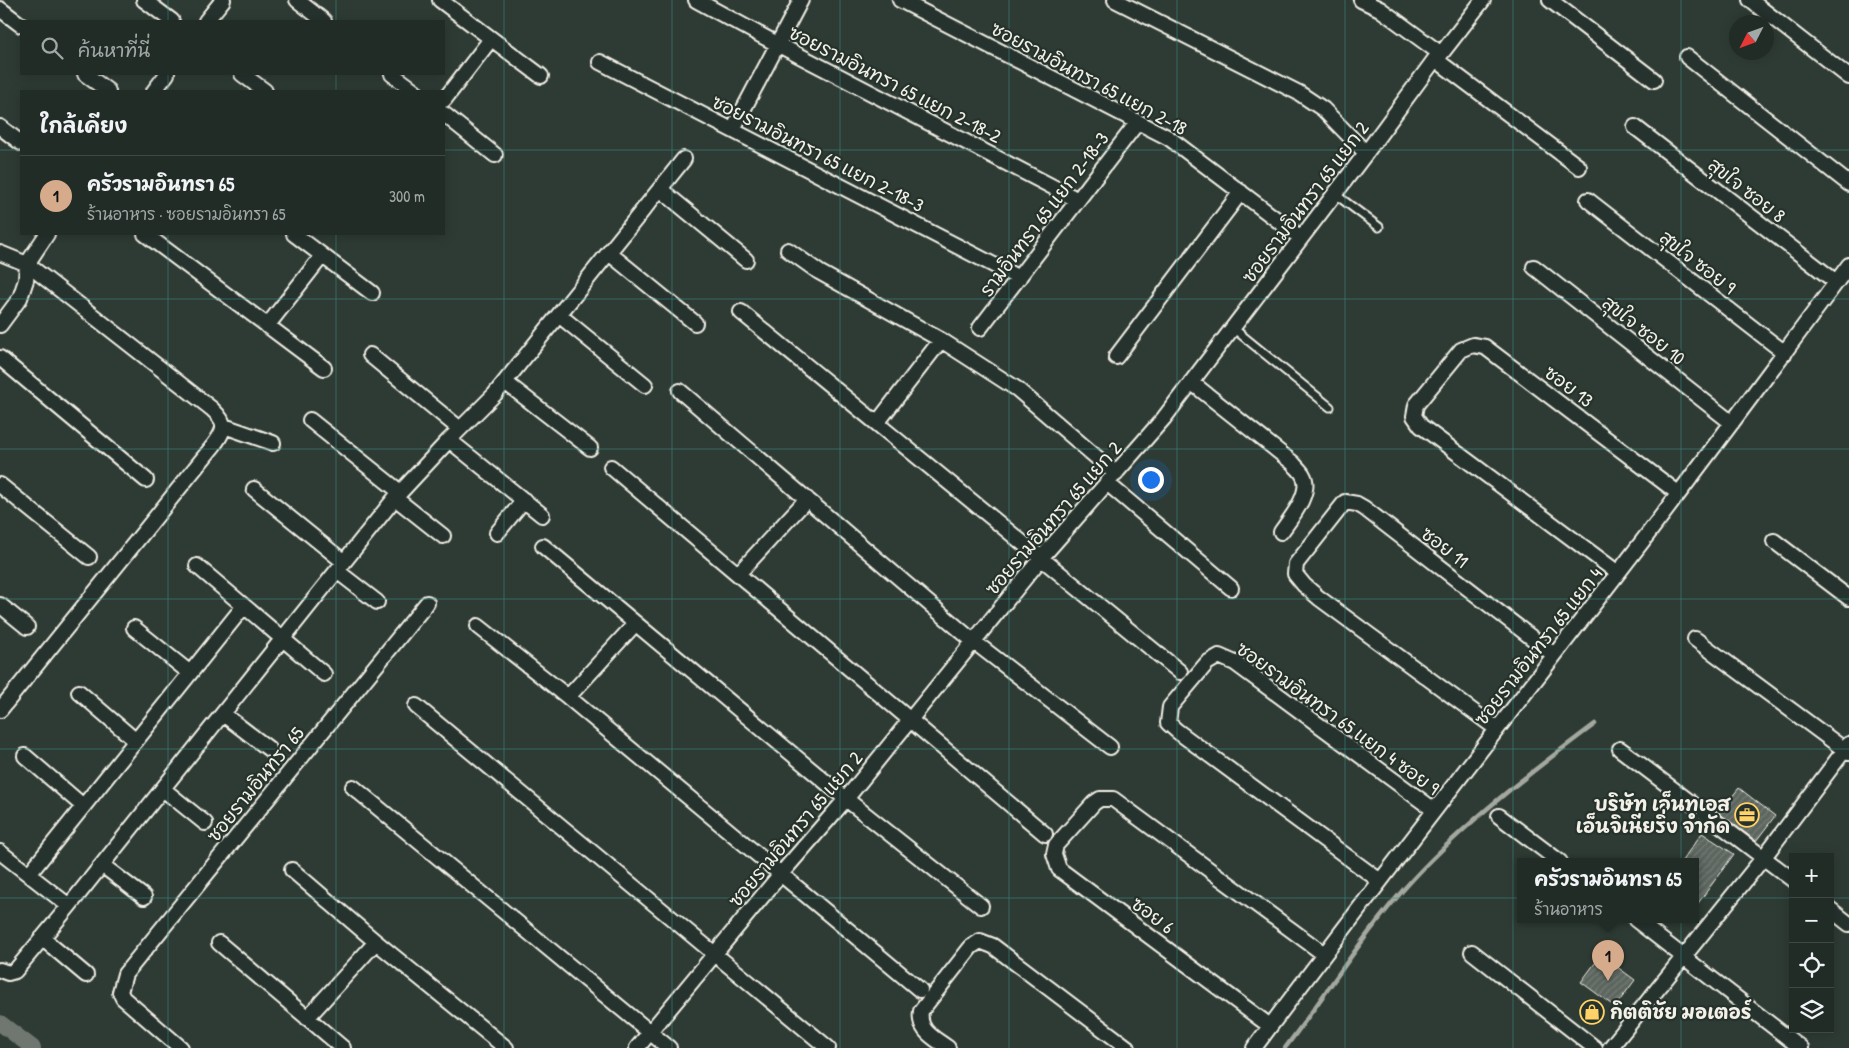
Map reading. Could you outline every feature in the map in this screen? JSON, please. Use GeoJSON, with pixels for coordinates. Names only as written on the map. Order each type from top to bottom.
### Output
{"type":"FeatureCollection","features":[{"type":"Feature","properties":{"kind":"street"},"geometry":{"type":"LineString","coordinates":[[144,0],[171,20]]}},
{"type":"Feature","properties":{"kind":"street"},"geometry":{"type":"LineString","coordinates":[[207,20],[223,0]]}},
{"type":"Feature","properties":{"kind":"street"},"geometry":{"type":"LineString","coordinates":[[297,0],[323,20]]}},
{"type":"Feature","properties":{"kind":"street"},"geometry":{"type":"LineString","coordinates":[[440,0],[541,76]]}},
{"type":"Feature","properties":{"kind":"street","name":"ซอยรามอินทรา 65 แยก 2-18-2"},"geometry":{"type":"LineString","coordinates":[[696,0],[1078,200]]}},
{"type":"Feature","properties":{"kind":"street"},"geometry":{"type":"LineString","coordinates":[[733,129],[801,0]]}},
{"type":"Feature","properties":{"kind":"street","name":"ซอยรามอินทรา 65 แยก 2-18"},"geometry":{"type":"LineString","coordinates":[[900,0],[1169,138],[1301,238]]}},
{"type":"Feature","properties":{"kind":"street"},"geometry":{"type":"LineString","coordinates":[[1115,0],[1300,93],[1323,110],[1366,153]]}},
{"type":"Feature","properties":{"kind":"street"},"geometry":{"type":"LineString","coordinates":[[1361,0],[1380,10],[1579,167]]}},
{"type":"Feature","properties":{"kind":"street","name":"ซอยรามอินทรา 65 แยก 2"},"geometry":{"type":"LineString","coordinates":[[637,1048],[780,874],[846,799],[1042,557],[1164,418],[1438,56],[1483,0]]}},
{"type":"Feature","properties":{"kind":"street"},"geometry":{"type":"LineString","coordinates":[[1550,0],[1654,80]]}},
{"type":"Feature","properties":{"kind":"street"},"geometry":{"type":"LineString","coordinates":[[1750,0],[1849,77]]}},
{"type":"Feature","properties":{"kind":"street"},"geometry":{"type":"LineString","coordinates":[[0,9],[20,24]]}},
{"type":"Feature","properties":{"kind":"street"},"geometry":{"type":"LineString","coordinates":[[445,99],[491,39]]}},
{"type":"Feature","properties":{"kind":"street"},"geometry":{"type":"LineString","coordinates":[[1687,57],[1849,184]]}},
{"type":"Feature","properties":{"kind":"street","name":"ซอยรามอินทรา 65 แยก 2-18-3"},"geometry":{"type":"LineString","coordinates":[[600,62],[1019,278]]}},
{"type":"Feature","properties":{"kind":"street"},"geometry":{"type":"LineString","coordinates":[[86,75],[107,90]]}},
{"type":"Feature","properties":{"kind":"street"},"geometry":{"type":"LineString","coordinates":[[155,90],[166,75]]}},
{"type":"Feature","properties":{"kind":"street"},"geometry":{"type":"LineString","coordinates":[[243,75],[264,90]]}},
{"type":"Feature","properties":{"kind":"street"},"geometry":{"type":"LineString","coordinates":[[393,75],[414,90]]}},
{"type":"Feature","properties":{"kind":"street"},"geometry":{"type":"LineString","coordinates":[[445,115],[495,154]]}},
{"type":"Feature","properties":{"kind":"street","name":"รามอินทรา 65 แยก 2-18-3"},"geometry":{"type":"LineString","coordinates":[[980,328],[1137,123]]}},
{"type":"Feature","properties":{"kind":"street"},"geometry":{"type":"LineString","coordinates":[[0,127],[20,141]]}},
{"type":"Feature","properties":{"kind":"street","name":"สุขใจ ซอย 8"},"geometry":{"type":"LineString","coordinates":[[1635,127],[1836,282]]}},
{"type":"Feature","properties":{"kind":"street"},"geometry":{"type":"LineString","coordinates":[[0,970],[8,973],[15,971],[398,495],[505,382],[684,159]]}},
{"type":"Feature","properties":{"kind":"street"},"geometry":{"type":"LineString","coordinates":[[660,189],[746,260]]}},
{"type":"Feature","properties":{"kind":"street"},"geometry":{"type":"LineString","coordinates":[[1116,357],[1241,192]]}},
{"type":"Feature","properties":{"kind":"street","name":"สุขใจ ซอย 9"},"geometry":{"type":"LineString","coordinates":[[1588,200],[1784,353]]}},
{"type":"Feature","properties":{"kind":"street"},"geometry":{"type":"LineString","coordinates":[[0,326],[20,298],[26,280],[27,264],[46,235]]}},
{"type":"Feature","properties":{"kind":"street"},"geometry":{"type":"LineString","coordinates":[[146,235],[324,368]]}},
{"type":"Feature","properties":{"kind":"street"},"geometry":{"type":"LineString","coordinates":[[295,235],[372,293]]}},
{"type":"Feature","properties":{"kind":"street"},"geometry":{"type":"LineString","coordinates":[[788,250],[819,272],[941,340],[1017,389],[1111,479],[1231,588]]}},
{"type":"Feature","properties":{"kind":"street"},"geometry":{"type":"LineString","coordinates":[[0,253],[27,264],[212,409],[221,418],[224,426],[222,435],[0,710]]}},
{"type":"Feature","properties":{"kind":"street"},"geometry":{"type":"LineString","coordinates":[[609,253],[695,323]]}},
{"type":"Feature","properties":{"kind":"street"},"geometry":{"type":"LineString","coordinates":[[267,326],[322,256]]}},
{"type":"Feature","properties":{"kind":"street","name":"ซอยรามอินทรา 65 แยก 4"},"geometry":{"type":"LineString","coordinates":[[1254,1048],[1434,810],[1732,423],[1849,264]]}},
{"type":"Feature","properties":{"kind":"street","name":"สุขใจ ซอย 10"},"geometry":{"type":"LineString","coordinates":[[1534,266],[1732,423]]}},
{"type":"Feature","properties":{"kind":"street"},"geometry":{"type":"LineString","coordinates":[[741,312],[1180,672]]}},
{"type":"Feature","properties":{"kind":"street"},"geometry":{"type":"LineString","coordinates":[[559,315],[645,385]]}},
{"type":"Feature","properties":{"kind":"street"},"geometry":{"type":"LineString","coordinates":[[877,423],[941,340]]}},
{"type":"Feature","properties":{"kind":"street","name":"ซอย 13"},"geometry":{"type":"LineString","coordinates":[[1618,573],[1421,426],[1414,416],[1416,405],[1461,350],[1473,345],[1485,347],[1678,493]]}},
{"type":"Feature","properties":{"kind":"street"},"geometry":{"type":"LineString","coordinates":[[370,355],[460,429]]}},
{"type":"Feature","properties":{"kind":"street"},"geometry":{"type":"LineString","coordinates":[[0,358],[146,480]]}},
{"type":"Feature","properties":{"kind":"street"},"geometry":{"type":"LineString","coordinates":[[505,382],[590,448]]}},
{"type":"Feature","properties":{"kind":"street"},"geometry":{"type":"LineString","coordinates":[[1191,382],[1293,463],[1304,476],[1305,488],[1299,506],[1281,532]]}},
{"type":"Feature","properties":{"kind":"street"},"geometry":{"type":"LineString","coordinates":[[680,391],[973,641],[1110,747]]}},
{"type":"Feature","properties":{"kind":"street"},"geometry":{"type":"LineString","coordinates":[[310,420],[443,536]]}},
{"type":"Feature","properties":{"kind":"street"},"geometry":{"type":"LineString","coordinates":[[224,426],[273,442]]}},
{"type":"Feature","properties":{"kind":"street"},"geometry":{"type":"LineString","coordinates":[[449,440],[542,514]]}},
{"type":"Feature","properties":{"kind":"street"},"geometry":{"type":"LineString","coordinates":[[611,467],[1046,834]]}},
{"type":"Feature","properties":{"kind":"street"},"geometry":{"type":"LineString","coordinates":[[0,485],[89,557]]}},
{"type":"Feature","properties":{"kind":"street"},"geometry":{"type":"LineString","coordinates":[[254,489],[341,566],[377,602]]}},
{"type":"Feature","properties":{"kind":"street"},"geometry":{"type":"LineString","coordinates":[[738,574],[807,499]]}},
{"type":"Feature","properties":{"kind":"street"},"geometry":{"type":"LineString","coordinates":[[497,532],[524,500]]}},
{"type":"Feature","properties":{"kind":"street","name":"ซอย 11"},"geometry":{"type":"LineString","coordinates":[[1496,729],[1304,585],[1296,574],[1296,564],[1317,536],[1345,502],[1357,504],[1554,655]]}},
{"type":"Feature","properties":{"kind":"street"},"geometry":{"type":"LineString","coordinates":[[1774,541],[1849,598]]}},
{"type":"Feature","properties":{"kind":"street"},"geometry":{"type":"LineString","coordinates":[[543,546],[846,799],[981,906]]}},
{"type":"Feature","properties":{"kind":"street"},"geometry":{"type":"LineString","coordinates":[[197,566],[324,674]]}},
{"type":"Feature","properties":{"kind":"street","name":"ซอยรามอินทรา 65"},"geometry":{"type":"LineString","coordinates":[[181,1048],[126,1002],[120,992],[126,974],[427,603]]}},
{"type":"Feature","properties":{"kind":"street"},"geometry":{"type":"LineString","coordinates":[[0,605],[27,627]]}},
{"type":"Feature","properties":{"kind":"street"},"geometry":{"type":"LineString","coordinates":[[29,874],[244,606]]}},
{"type":"Feature","properties":{"kind":"street"},"geometry":{"type":"LineString","coordinates":[[568,697],[635,624]]}},
{"type":"Feature","properties":{"kind":"street"},"geometry":{"type":"LineString","coordinates":[[478,626],[568,697],[920,990]]}},
{"type":"Feature","properties":{"kind":"street"},"geometry":{"type":"LineString","coordinates":[[134,628],[190,673]]}},
{"type":"Feature","properties":{"kind":"street"},"geometry":{"type":"LineString","coordinates":[[1610,1048],[1764,857],[1847,749],[1695,639]]}},
{"type":"Feature","properties":{"kind":"street","name":"ซอยรามอินทรา 65 แยก 4 ซอย 9"},"geometry":{"type":"LineString","coordinates":[[1380,881],[1177,731],[1168,723],[1170,707],[1207,663],[1219,656],[1235,662],[1434,810]]}},
{"type":"Feature","properties":{"kind":"street"},"geometry":{"type":"LineString","coordinates":[[79,692],[136,741]]}},
{"type":"Feature","properties":{"kind":"street"},"geometry":{"type":"LineString","coordinates":[[416,706],[828,1048]]}},
{"type":"Feature","properties":{"kind":"street"},"geometry":{"type":"LineString","coordinates":[[223,714],[269,749]]}},
{"type":"Feature","properties":{"kind":"street"},"geometry":{"type":"LineString","coordinates":[[1620,749],[1789,877]]}},
{"type":"Feature","properties":{"kind":"street"},"geometry":{"type":"LineString","coordinates":[[25,756],[83,806]]}},
{"type":"Feature","properties":{"kind":"street"},"geometry":{"type":"LineString","coordinates":[[353,787],[669,1048]]}},
{"type":"Feature","properties":{"kind":"street"},"geometry":{"type":"LineString","coordinates":[[163,788],[205,823]]}},
{"type":"Feature","properties":{"kind":"street","name":"ซอย 6"},"geometry":{"type":"LineString","coordinates":[[1270,1026],[1060,869],[1054,854],[1056,845],[1100,799],[1113,799],[1324,954]]}},
{"type":"Feature","properties":{"kind":"street"},"geometry":{"type":"LineString","coordinates":[[1499,816],[1555,858]]}},
{"type":"Feature","properties":{"kind":"street"},"geometry":{"type":"LineString","coordinates":[[0,852],[69,906]]}},
{"type":"Feature","properties":{"kind":"street"},"geometry":{"type":"LineString","coordinates":[[102,865],[144,897]]}},
{"type":"Feature","properties":{"kind":"street"},"geometry":{"type":"LineString","coordinates":[[292,870],[376,942],[506,1048]]}},
{"type":"Feature","properties":{"kind":"street"},"geometry":{"type":"LineString","coordinates":[[1834,912],[1849,924]]}},
{"type":"Feature","properties":{"kind":"street"},"geometry":{"type":"LineString","coordinates":[[1640,923],[1801,1048]]}},
{"type":"Feature","properties":{"kind":"street"},"geometry":{"type":"LineString","coordinates":[[42,938],[86,975]]}},
{"type":"Feature","properties":{"kind":"street"},"geometry":{"type":"LineString","coordinates":[[948,1048],[926,1031],[920,1020],[921,1011],[971,947],[980,941],[993,946],[1128,1048]]}},
{"type":"Feature","properties":{"kind":"street"},"geometry":{"type":"LineString","coordinates":[[306,1018],[376,942]]}},
{"type":"Feature","properties":{"kind":"street"},"geometry":{"type":"LineString","coordinates":[[218,943],[343,1048]]}},
{"type":"Feature","properties":{"kind":"street"},"geometry":{"type":"LineString","coordinates":[[1472,952],[1595,1048]]}},
{"type":"Feature","properties":{"kind":"lane"},"geometry":{"type":"LineString","coordinates":[[1335,194],[1379,227]]}},
{"type":"Feature","properties":{"kind":"lane"},"geometry":{"type":"LineString","coordinates":[[1233,328],[1330,407]]}},
{"type":"Feature","properties":{"kind":"building","name":"บริษัท เอ็นทูเอส เอ็นจิเนียริ่ง จำกัด"},"geometry":{"type":"Polygon","coordinates":[[[1739,788],[1775,816],[1756,841],[1719,813],[1739,788]]]}},
{"type":"Feature","properties":{"kind":"building"},"geometry":{"type":"Polygon","coordinates":[[[1702,833],[1734,854],[1699,902],[1699,858],[1684,858],[1702,833]]]}},
{"type":"Feature","properties":{"kind":"building"},"geometry":{"type":"Polygon","coordinates":[[[1601,955],[1635,980],[1615,1007],[1581,982],[1601,955]]]}},
{"type":"Feature","properties":{"kind":"waterway"},"geometry":{"type":"LineString","coordinates":[[1285,1048],[1379,919],[1433,858],[1477,817],[1595,724]]}},
{"type":"Feature","properties":{"kind":"waterway"},"geometry":{"type":"LineString","coordinates":[[0,1023],[33,1048]]}},
{"type":"Feature","properties":{"kind":"place","name":"บริษัท เอ็นทูเอส เอ็นจิเนียริ่ง จำกัด"},"geometry":{"type":"Point","coordinates":[1747,815]}},
{"type":"Feature","properties":{"kind":"place","name":"ครัวรามอินทรา 65"},"geometry":{"type":"Point","coordinates":[1608,981]}},
{"type":"Feature","properties":{"kind":"place","name":"กิตติชัย มอเตอร์"},"geometry":{"type":"Point","coordinates":[1592,1012]}}]}
